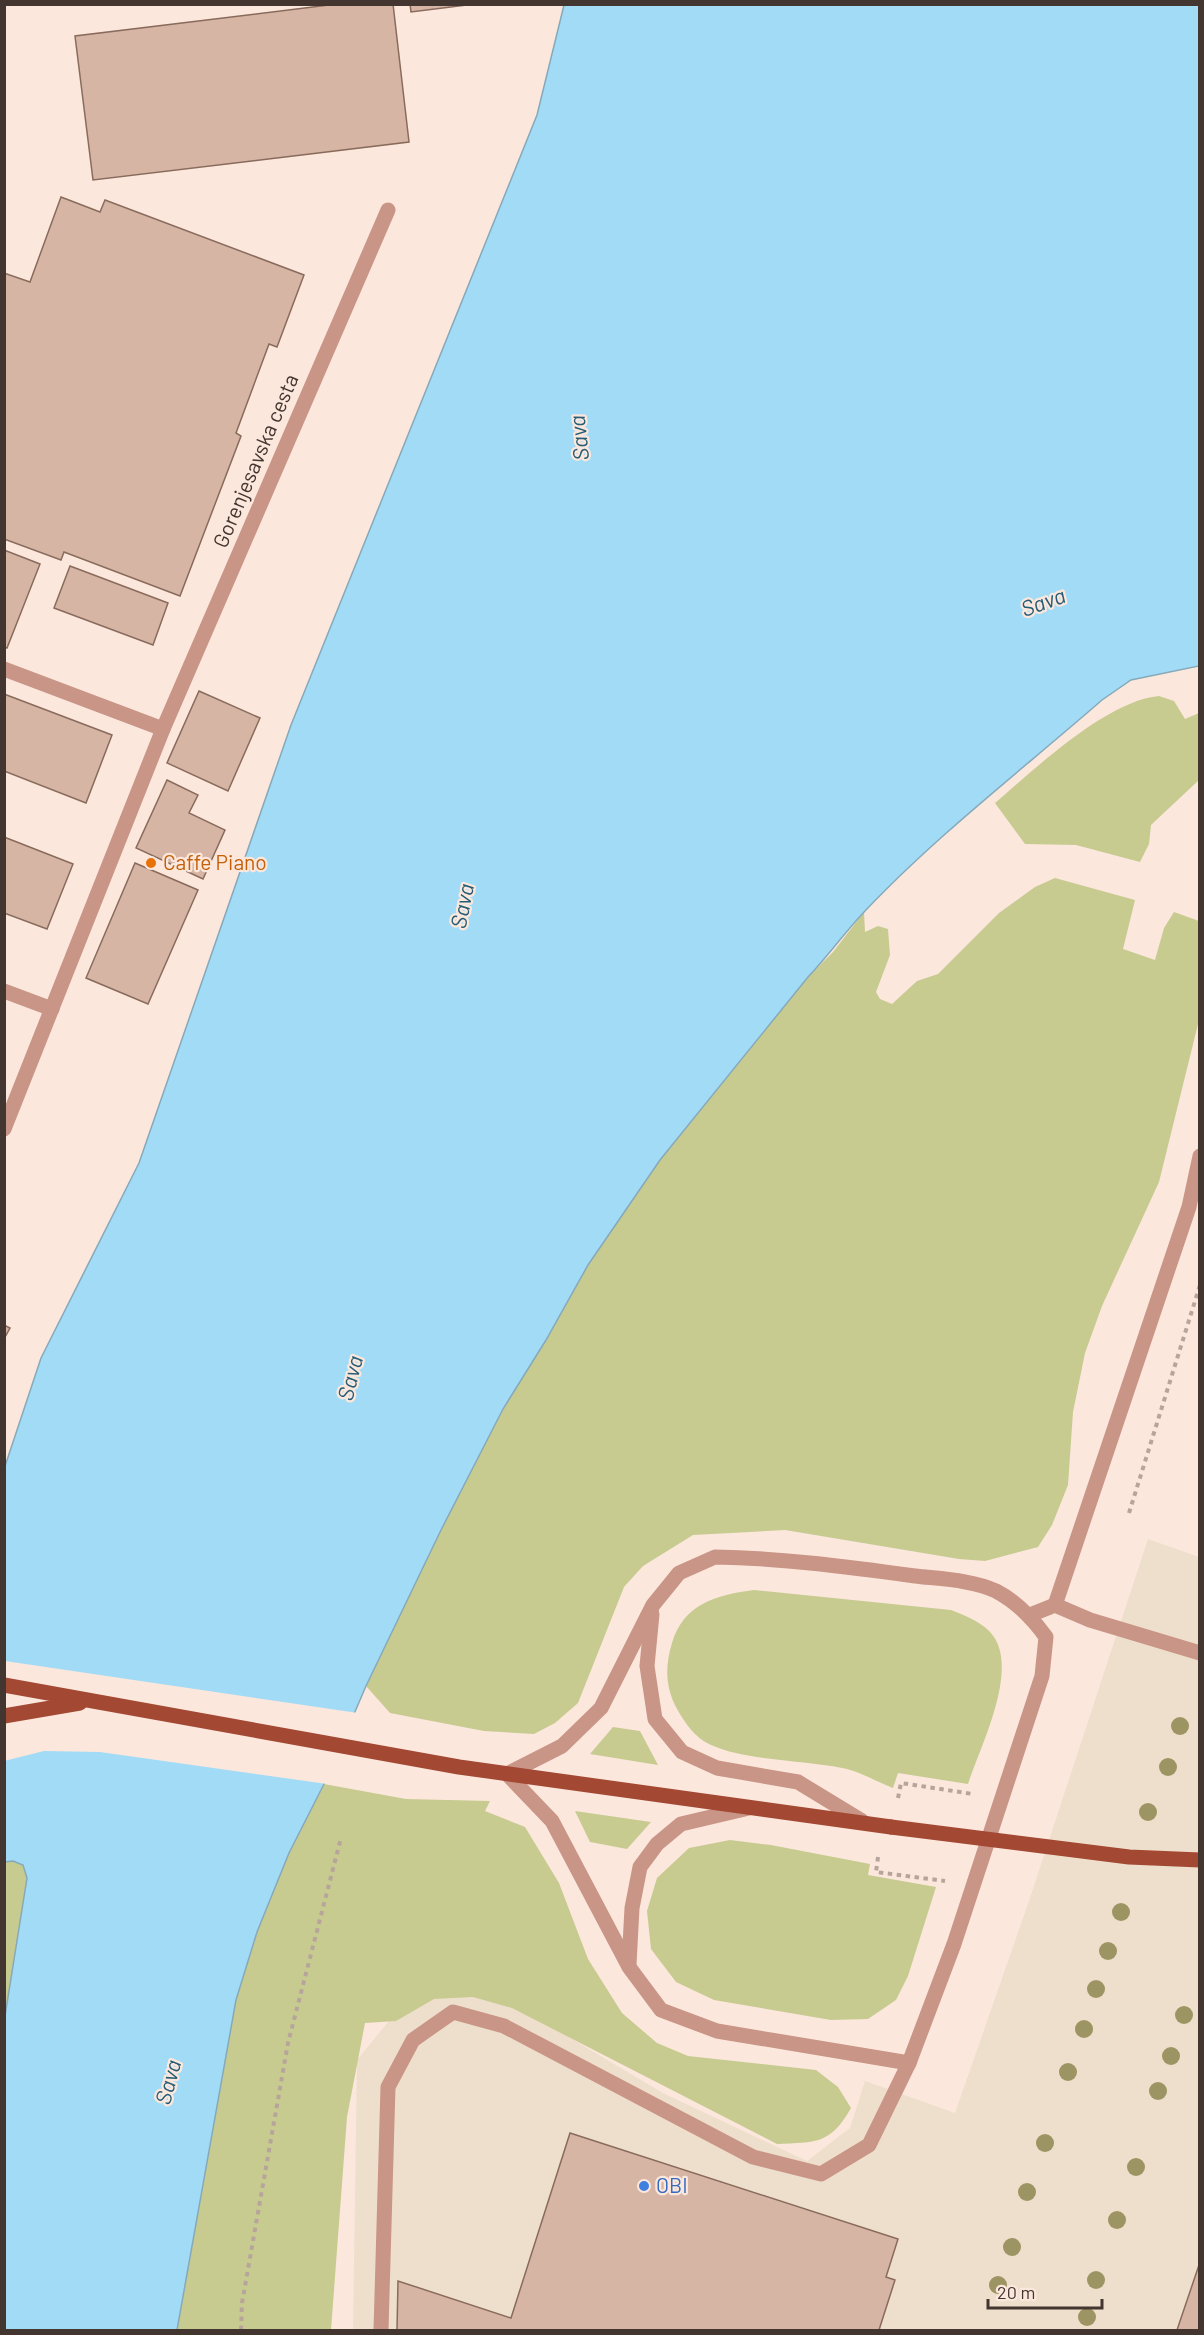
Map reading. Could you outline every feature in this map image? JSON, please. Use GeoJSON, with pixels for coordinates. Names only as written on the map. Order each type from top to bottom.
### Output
{"type":"FeatureCollection","features":[{"type":"Feature","properties":{"kind":"main road"},"geometry":{"type":"LineString","coordinates":[[4,1685],[459,1767],[756,1806],[891,1827],[1129,1857],[1200,1860]]}},
{"type":"Feature","properties":{"kind":"main road"},"geometry":{"type":"LineString","coordinates":[[4,1716],[95,1701]]}},
{"type":"Feature","properties":{"kind":"street","name":"Gorenjesavska cesta"},"geometry":{"type":"LineString","coordinates":[[4,1130],[163,729],[388,210]]}},
{"type":"Feature","properties":{"kind":"street"},"geometry":{"type":"LineString","coordinates":[[4,669],[163,729]]}},
{"type":"Feature","properties":{"kind":"street"},"geometry":{"type":"LineString","coordinates":[[4,991],[52,1009]]}},
{"type":"Feature","properties":{"kind":"street"},"geometry":{"type":"LineString","coordinates":[[1055,1605],[1189,1207],[1200,1156]]}},
{"type":"Feature","properties":{"kind":"street"},"geometry":{"type":"LineString","coordinates":[[381,2331],[388,2087],[413,2040],[453,2012],[504,2026],[753,2157],[821,2174],[869,2145],[909,2063],[954,1944],[1042,1676],[1046,1637],[1030,1615],[996,1591],[961,1582],[841,1566],[747,1557],[715,1557],[680,1573],[653,1605],[601,1708],[562,1746],[507,1774],[552,1821],[629,1967],[662,2010],[717,2031],[909,2063]]}},
{"type":"Feature","properties":{"kind":"street"},"geometry":{"type":"LineString","coordinates":[[653,1605],[647,1666],[656,1719],[682,1752],[717,1768],[798,1782],[862,1821]]}},
{"type":"Feature","properties":{"kind":"street"},"geometry":{"type":"LineString","coordinates":[[1030,1615],[1055,1605],[1089,1620],[1200,1653]]}},
{"type":"Feature","properties":{"kind":"street"},"geometry":{"type":"LineString","coordinates":[[629,1967],[632,1908],[640,1868],[657,1844],[681,1824],[756,1806]]}},
{"type":"Feature","properties":{"kind":"path"},"geometry":{"type":"LineString","coordinates":[[1129,1513],[1200,1285]]}},
{"type":"Feature","properties":{"kind":"path"},"geometry":{"type":"LineString","coordinates":[[898,1798],[901,1783],[973,1794]]}},
{"type":"Feature","properties":{"kind":"path"},"geometry":{"type":"LineString","coordinates":[[240,2331],[242,2303],[288,2043],[341,1838]]}},
{"type":"Feature","properties":{"kind":"path"},"geometry":{"type":"LineString","coordinates":[[878,1857],[876,1872],[945,1881]]}},
{"type":"Feature","properties":{"kind":"shaded area"},"geometry":{"type":"Polygon","coordinates":[[[1148,1539],[1199,1557],[1199,2330],[353,2330],[357,2060],[439,1960],[663,2093],[807,2161],[850,2128],[865,2081],[955,2113],[1029,1901],[1148,1539]]]}},
{"type":"Feature","properties":{"kind":"green space"},"geometry":{"type":"Polygon","coordinates":[[[1159,696],[1174,701],[1185,719],[1199,713],[1199,780],[1151,825],[1149,844],[1140,862],[1076,845],[1025,844],[995,803],[1051,755],[1095,723],[1138,701],[1159,696]]]}},
{"type":"Feature","properties":{"kind":"green space"},"geometry":{"type":"Polygon","coordinates":[[[1055,878],[1135,900],[1123,949],[1155,960],[1164,928],[1174,912],[1199,921],[1199,1020],[1159,1182],[1102,1306],[1085,1353],[1073,1412],[1068,1485],[1052,1525],[1038,1547],[985,1561],[959,1559],[785,1530],[693,1535],[643,1566],[624,1587],[578,1703],[555,1723],[534,1734],[484,1731],[390,1713],[366,1686],[441,1530],[503,1409],[546,1340],[588,1265],[660,1160],[808,977],[833,952],[864,912],[865,932],[878,926],[888,929],[890,955],[876,992],[880,999],[892,1004],[917,981],[938,974],[999,913],[1035,887],[1055,878]]]}},
{"type":"Feature","properties":{"kind":"green space"},"geometry":{"type":"Polygon","coordinates":[[[754,1590],[951,1610],[975,1620],[986,1628],[994,1637],[1000,1652],[1002,1670],[988,1731],[968,1784],[898,1773],[893,1788],[848,1769],[758,1757],[725,1750],[705,1742],[695,1734],[677,1709],[668,1685],[668,1660],[677,1629],[693,1610],[704,1603],[715,1598],[754,1590]]]}},
{"type":"Feature","properties":{"kind":"green space"},"geometry":{"type":"Polygon","coordinates":[[[613,1727],[640,1731],[658,1765],[590,1754],[613,1727]]]}},
{"type":"Feature","properties":{"kind":"green space"},"geometry":{"type":"Polygon","coordinates":[[[324,1784],[406,1799],[490,1801],[485,1811],[525,1827],[559,1883],[588,1959],[622,2013],[657,2043],[688,2056],[816,2070],[838,2087],[851,2108],[836,2129],[821,2139],[802,2143],[777,2144],[512,2008],[473,1997],[434,1999],[396,2021],[365,2023],[347,2117],[331,2330],[177,2330],[236,2000],[257,1932],[289,1853],[324,1784]]]}},
{"type":"Feature","properties":{"kind":"green space"},"geometry":{"type":"Polygon","coordinates":[[[575,1811],[651,1822],[627,1849],[590,1842],[575,1811]]]}},
{"type":"Feature","properties":{"kind":"green space"},"geometry":{"type":"Polygon","coordinates":[[[730,1840],[771,1845],[870,1864],[868,1875],[936,1887],[908,1976],[896,2000],[868,2019],[831,2020],[714,2000],[676,1982],[651,1949],[647,1911],[657,1878],[689,1848],[730,1840]]]}},
{"type":"Feature","properties":{"kind":"green space"},"geometry":{"type":"Polygon","coordinates":[[[13,1861],[23,1865],[27,1878],[5,2016],[5,1862],[13,1861]]]}},
{"type":"Feature","properties":{"kind":"water","name":"Sava"},"geometry":{"type":"Polygon","coordinates":[[[564,5],[1199,5],[1199,666],[1131,680],[1102,700],[921,856],[850,927],[660,1160],[588,1265],[546,1340],[503,1409],[441,1530],[366,1686],[324,1784],[289,1853],[257,1932],[236,2000],[177,2330],[5,2330],[5,2016],[27,1878],[23,1865],[13,1861],[5,1862],[5,1466],[41,1358],[139,1163],[291,725],[537,115],[564,5]]]}},
{"type":"Feature","properties":{"kind":"pier"},"geometry":{"type":"Polygon","coordinates":[[[5,1661],[358,1713],[327,1784],[100,1752],[44,1751],[4,1761],[5,1661]]]}},
{"type":"Feature","properties":{"kind":"building"},"geometry":{"type":"Polygon","coordinates":[[[337,4],[393,4],[409,142],[93,180],[75,36],[337,4]]]}},
{"type":"Feature","properties":{"kind":"building"},"geometry":{"type":"Polygon","coordinates":[[[410,4],[475,4],[411,12],[410,4]]]}},
{"type":"Feature","properties":{"kind":"building"},"geometry":{"type":"Polygon","coordinates":[[[61,197],[100,212],[105,200],[304,275],[277,347],[269,344],[236,433],[241,436],[180,596],[64,552],[61,560],[4,539],[4,273],[30,282],[61,197]]]}},
{"type":"Feature","properties":{"kind":"building"},"geometry":{"type":"Polygon","coordinates":[[[4,550],[40,564],[7,648],[4,647],[4,550]]]}},
{"type":"Feature","properties":{"kind":"building"},"geometry":{"type":"Polygon","coordinates":[[[70,566],[168,603],[153,645],[54,608],[70,566]]]}},
{"type":"Feature","properties":{"kind":"building"},"geometry":{"type":"Polygon","coordinates":[[[199,691],[260,718],[228,791],[167,763],[199,691]]]}},
{"type":"Feature","properties":{"kind":"building"},"geometry":{"type":"Polygon","coordinates":[[[4,694],[112,735],[86,803],[4,771],[4,694]]]}},
{"type":"Feature","properties":{"kind":"building"},"geometry":{"type":"Polygon","coordinates":[[[167,780],[198,795],[189,813],[225,830],[203,879],[136,848],[167,780]]]}},
{"type":"Feature","properties":{"kind":"building"},"geometry":{"type":"Polygon","coordinates":[[[4,837],[73,864],[47,929],[4,913],[4,837]]]}},
{"type":"Feature","properties":{"kind":"building"},"geometry":{"type":"Polygon","coordinates":[[[135,863],[198,890],[148,1004],[86,978],[135,863]]]}},
{"type":"Feature","properties":{"kind":"building"},"geometry":{"type":"Polygon","coordinates":[[[4,1325],[10,1328],[4,1339],[4,1325]]]}},
{"type":"Feature","properties":{"kind":"building","name":"OBI"},"geometry":{"type":"Polygon","coordinates":[[[570,2133],[898,2239],[886,2277],[895,2280],[879,2330],[397,2330],[398,2281],[511,2318],[570,2133]]]}},
{"type":"Feature","properties":{"kind":"building"},"geometry":{"type":"Polygon","coordinates":[[[1200,2262],[1200,2330],[1177,2330],[1200,2262]]]}},
{"type":"Feature","properties":{"kind":"place","name":"Caffe Piano"},"geometry":{"type":"Point","coordinates":[151,863]}},
{"type":"Feature","properties":{"kind":"place","name":"OBI"},"geometry":{"type":"Point","coordinates":[644,2186]}}]}
